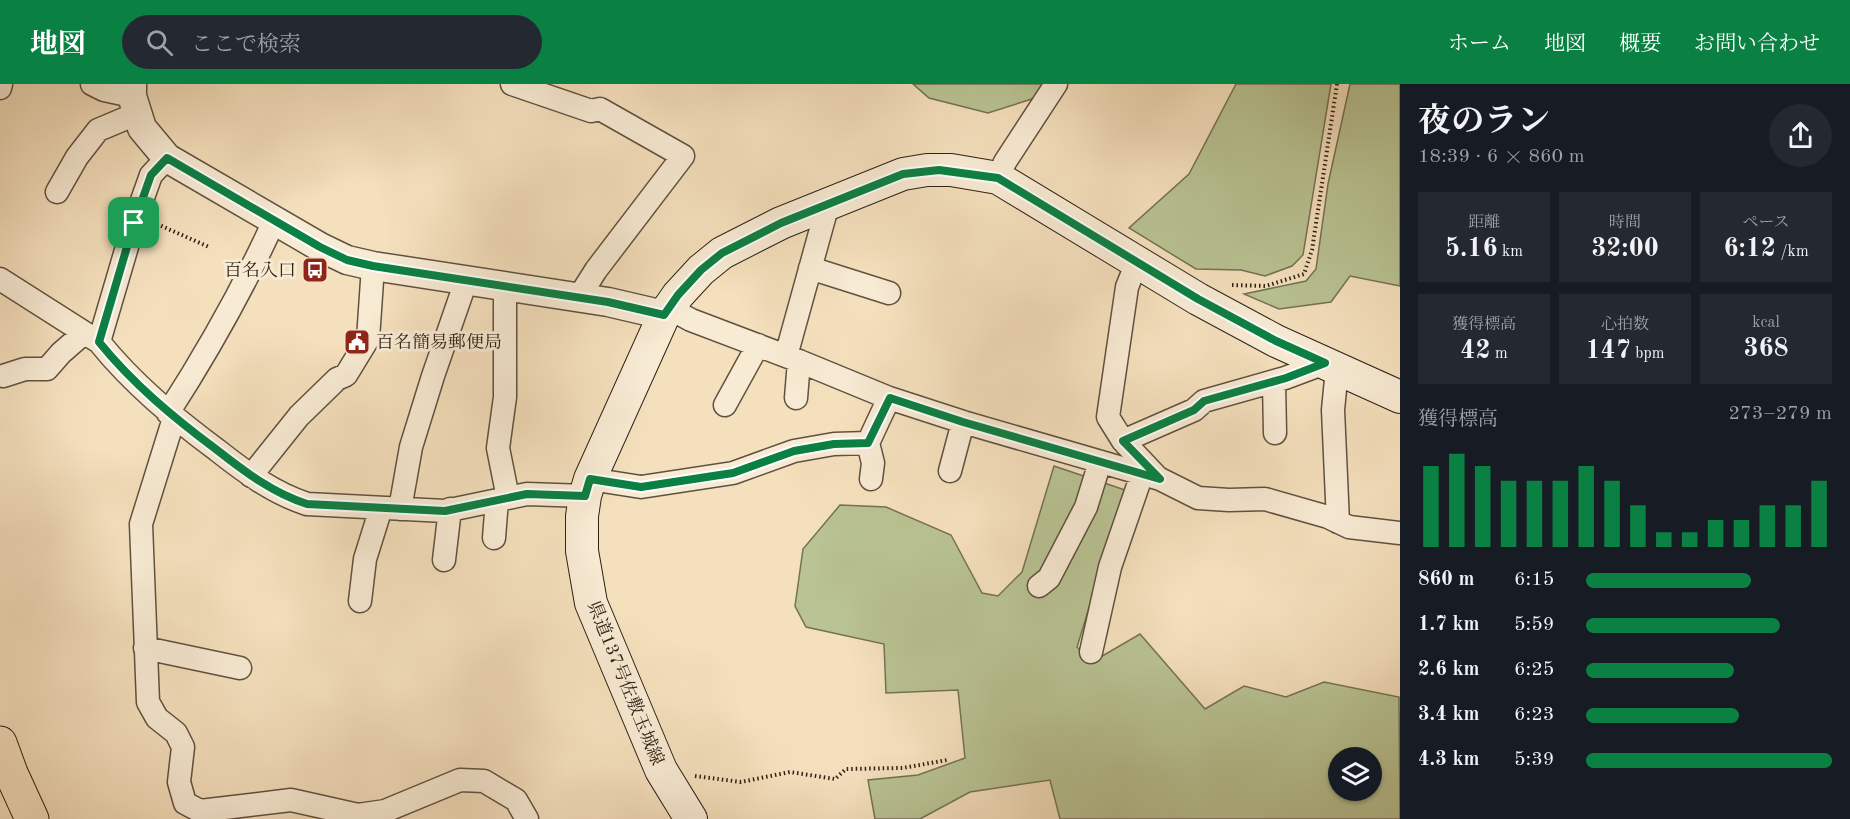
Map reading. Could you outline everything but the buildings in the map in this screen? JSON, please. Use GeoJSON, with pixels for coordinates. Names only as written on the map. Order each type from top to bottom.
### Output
{"type":"FeatureCollection","features":[{"type":"Feature","properties":{"kind":"highway"},"geometry":{"type":"LineString","coordinates":[[0,743],[32,819]]}},
{"type":"Feature","properties":{"kind":"main road","name":"県道137号佐敷玉城線"},"geometry":{"type":"LineString","coordinates":[[691,819],[661,770],[591,603],[582,551],[582,516],[588,488],[667,311],[701,270],[722,253],[781,223],[903,174],[927,170],[951,170],[998,178],[1198,299],[1276,341],[1400,397]]}},
{"type":"Feature","properties":{"kind":"street"},"geometry":{"type":"LineString","coordinates":[[92,84],[104,90],[133,98]]}},
{"type":"Feature","properties":{"kind":"street"},"geometry":{"type":"LineString","coordinates":[[512,84],[591,111],[600,109],[683,156],[596,270],[579,297]]}},
{"type":"Feature","properties":{"kind":"street"},"geometry":{"type":"LineString","coordinates":[[998,178],[1005,162],[1056,84]]}},
{"type":"Feature","properties":{"kind":"street"},"geometry":{"type":"LineString","coordinates":[[133,98],[142,128],[167,158],[320,247],[347,260],[466,281],[667,311],[793,358],[890,398],[963,422],[1151,476],[1198,498],[1265,499],[1328,517],[1349,527],[1400,533]]}},
{"type":"Feature","properties":{"kind":"street"},"geometry":{"type":"LineString","coordinates":[[57,192],[77,157],[98,130],[133,98]]}},
{"type":"Feature","properties":{"kind":"street"},"geometry":{"type":"LineString","coordinates":[[3,376],[25,369],[47,369],[61,353],[91,337],[151,175],[167,158]]}},
{"type":"Feature","properties":{"kind":"street"},"geometry":{"type":"LineString","coordinates":[[796,399],[793,358],[810,268],[828,204]]}},
{"type":"Feature","properties":{"kind":"street"},"geometry":{"type":"LineString","coordinates":[[274,220],[257,259],[171,416],[141,524],[148,702],[157,718],[176,733],[183,747],[179,782],[185,803],[200,811],[291,800],[358,815],[385,811],[460,780],[484,781],[516,800],[527,819]]}},
{"type":"Feature","properties":{"kind":"street"},"geometry":{"type":"LineString","coordinates":[[1137,262],[1127,287],[1108,417],[1123,441],[1151,476]]}},
{"type":"Feature","properties":{"kind":"street"},"geometry":{"type":"LineString","coordinates":[[251,476],[299,416],[337,379],[346,375],[368,339],[373,266]]}},
{"type":"Feature","properties":{"kind":"street"},"geometry":{"type":"LineString","coordinates":[[810,268],[889,293]]}},
{"type":"Feature","properties":{"kind":"street"},"geometry":{"type":"LineString","coordinates":[[0,279],[91,337],[171,416],[251,476],[289,498],[307,504],[445,511],[527,494],[588,488],[641,487],[733,473],[794,451],[834,444],[868,443]]}},
{"type":"Feature","properties":{"kind":"street"},"geometry":{"type":"LineString","coordinates":[[360,601],[365,559],[391,508],[466,281]]}},
{"type":"Feature","properties":{"kind":"street"},"geometry":{"type":"LineString","coordinates":[[494,538],[503,499],[498,448],[505,397],[505,287]]}},
{"type":"Feature","properties":{"kind":"street"},"geometry":{"type":"LineString","coordinates":[[725,405],[758,345]]}},
{"type":"Feature","properties":{"kind":"street"},"geometry":{"type":"LineString","coordinates":[[1123,441],[1194,410],[1204,401],[1331,366],[1338,522]]}},
{"type":"Feature","properties":{"kind":"street"},"geometry":{"type":"LineString","coordinates":[[1274,382],[1275,433]]}},
{"type":"Feature","properties":{"kind":"street"},"geometry":{"type":"LineString","coordinates":[[872,479],[873,463],[868,443],[890,398]]}},
{"type":"Feature","properties":{"kind":"street"},"geometry":{"type":"LineString","coordinates":[[950,471],[963,422]]}},
{"type":"Feature","properties":{"kind":"street"},"geometry":{"type":"LineString","coordinates":[[1039,586],[1049,578],[1086,507],[1101,462]]}},
{"type":"Feature","properties":{"kind":"street"},"geometry":{"type":"LineString","coordinates":[[1091,652],[1110,567],[1151,476]]}},
{"type":"Feature","properties":{"kind":"street"},"geometry":{"type":"LineString","coordinates":[[444,560],[450,509]]}},
{"type":"Feature","properties":{"kind":"street"},"geometry":{"type":"LineString","coordinates":[[145,648],[240,668]]}},
{"type":"Feature","properties":{"kind":"path"},"geometry":{"type":"LineString","coordinates":[[1226,285],[1266,286],[1304,274],[1312,250],[1337,84]]}},
{"type":"Feature","properties":{"kind":"path"},"geometry":{"type":"LineString","coordinates":[[137,215],[208,247]]}},
{"type":"Feature","properties":{"kind":"path"},"geometry":{"type":"LineString","coordinates":[[668,781],[693,776],[741,782],[790,772],[835,779],[846,769],[903,768],[947,760]]}},
{"type":"Feature","properties":{"kind":"green space"},"geometry":{"type":"Polygon","coordinates":[[[913,84],[1044,84],[1035,98],[988,113],[929,98],[913,84]]]}},
{"type":"Feature","properties":{"kind":"green space"},"geometry":{"type":"Polygon","coordinates":[[[1236,84],[1331,84],[1303,255],[1292,266],[1265,276],[1241,270],[1196,269],[1129,228],[1189,174],[1236,84]]]}},
{"type":"Feature","properties":{"kind":"green space"},"geometry":{"type":"Polygon","coordinates":[[[1350,84],[1400,84],[1400,286],[1350,276],[1331,302],[1279,309],[1244,294],[1306,281],[1316,269],[1328,184],[1350,84]]]}},
{"type":"Feature","properties":{"kind":"green space"},"geometry":{"type":"Polygon","coordinates":[[[1054,466],[1125,490],[1077,647],[1092,662],[1140,634],[1205,709],[1244,686],[1286,697],[1324,682],[1399,697],[1400,819],[1060,819],[1050,780],[970,792],[920,819],[875,819],[868,780],[918,775],[965,758],[958,690],[886,693],[884,644],[806,627],[795,606],[803,549],[840,505],[886,507],[951,535],[982,593],[998,596],[1022,572],[1054,466]]]}},
{"type":"Feature","properties":{"kind":"place","name":"百名入口"},"geometry":{"type":"Point","coordinates":[315,270]}},
{"type":"Feature","properties":{"kind":"place","name":"百名簡易郵便局"},"geometry":{"type":"Point","coordinates":[357,342]}},
{"type":"Feature","properties":{"kind":"route"},"geometry":{"type":"LineString","coordinates":[[167,158],[208,184],[347,260],[477,283],[608,302],[664,315],[678,295],[701,270],[722,253],[781,223],[903,174],[927,170],[951,170],[998,178],[1198,299],[1276,341],[1325,363],[1286,378],[1204,401],[1194,410],[1123,441],[1160,479],[963,422],[890,398],[868,443],[834,444],[794,451],[733,473],[641,487],[590,479],[585,496],[527,494],[445,511],[307,504],[289,498],[251,476],[174,418],[117,365],[99,342],[134,223],[151,175],[167,158]]}}]}
